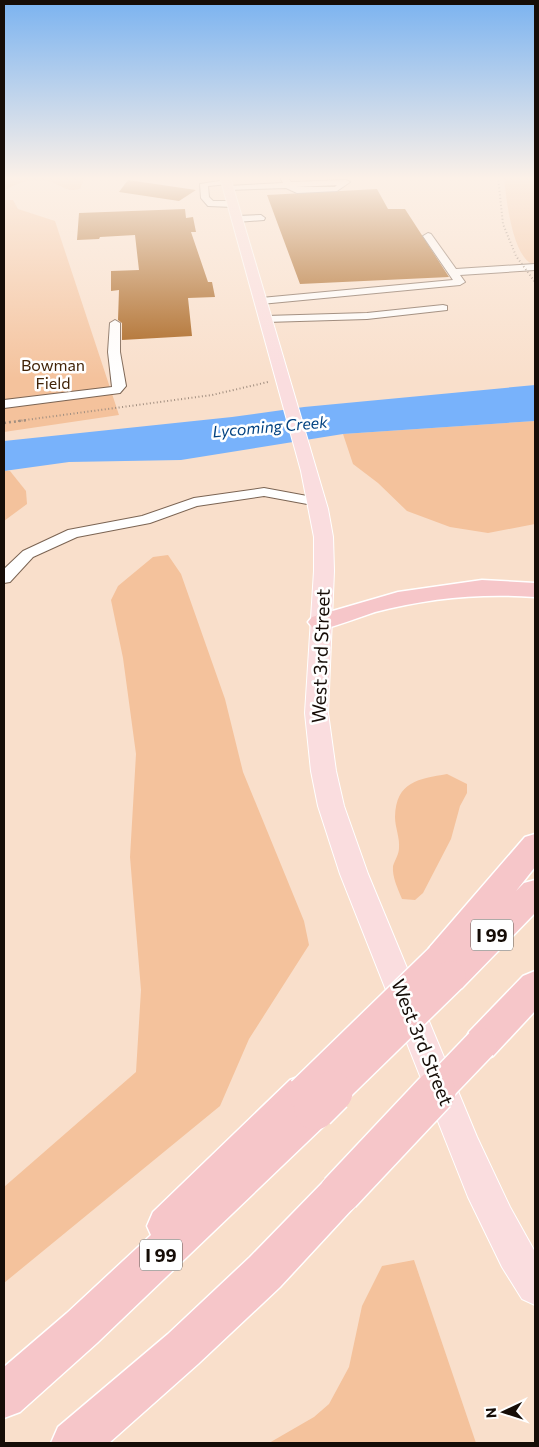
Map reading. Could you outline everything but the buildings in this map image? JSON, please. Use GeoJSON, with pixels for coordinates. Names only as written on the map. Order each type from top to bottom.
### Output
{"type":"FeatureCollection","features":[{"type":"Feature","properties":{"kind":"highway"},"geometry":{"type":"LineString","coordinates":[[320,622],[359,608],[460,589],[496,586],[535,590]]}},
{"type":"Feature","properties":{"kind":"highway"},"geometry":{"type":"LineString","coordinates":[[320,622],[365,620],[488,598],[535,602]]}},
{"type":"Feature","properties":{"kind":"highway"},"geometry":{"type":"LineString","coordinates":[[445,968],[535,846]]}},
{"type":"Feature","properties":{"kind":"highway","name":"I 99"},"geometry":{"type":"LineString","coordinates":[[4,1396],[82,1328],[445,968],[535,893]]}},
{"type":"Feature","properties":{"kind":"highway"},"geometry":{"type":"LineString","coordinates":[[74,1443],[183,1349],[265,1272],[535,986]]}},
{"type":"Feature","properties":{"kind":"main road","name":"West 3rd Street"},"geometry":{"type":"LineString","coordinates":[[244,245],[318,502],[324,550],[316,692],[318,737],[325,782],[350,861],[469,1155],[509,1241],[535,1286]]}},
{"type":"Feature","properties":{"kind":"lane"},"geometry":{"type":"LineString","coordinates":[[261,301],[460,282],[434,245]]}},
{"type":"Feature","properties":{"kind":"lane"},"geometry":{"type":"LineString","coordinates":[[454,272],[535,267]]}},
{"type":"Feature","properties":{"kind":"lane"},"geometry":{"type":"LineString","coordinates":[[266,319],[367,316],[443,308]]}},
{"type":"Feature","properties":{"kind":"lane"},"geometry":{"type":"LineString","coordinates":[[4,404],[116,390],[120,386],[114,352],[115,323]]}},
{"type":"Feature","properties":{"kind":"lane"},"geometry":{"type":"LineString","coordinates":[[4,578],[28,554],[73,533],[145,520],[194,502],[264,492],[318,502]]}},
{"type":"Feature","properties":{"kind":"path"},"geometry":{"type":"LineString","coordinates":[[4,424],[212,395],[283,378]]}},
{"type":"Feature","properties":{"kind":"green space","name":"Bowman Field"},"geometry":{"type":"Polygon","coordinates":[[[4,245],[63,245],[119,415],[4,432],[4,245]]]}},
{"type":"Feature","properties":{"kind":"green space"},"geometry":{"type":"Polygon","coordinates":[[[518,245],[535,245],[535,265],[527,261],[518,245]]]}},
{"type":"Feature","properties":{"kind":"green space"},"geometry":{"type":"Polygon","coordinates":[[[535,421],[535,524],[488,533],[450,527],[407,511],[378,483],[353,464],[343,434],[535,421]]]}},
{"type":"Feature","properties":{"kind":"green space"},"geometry":{"type":"Polygon","coordinates":[[[4,471],[10,471],[26,491],[27,504],[4,521],[4,471]]]}},
{"type":"Feature","properties":{"kind":"green space"},"geometry":{"type":"Polygon","coordinates":[[[168,555],[181,574],[225,699],[243,772],[304,921],[309,945],[249,1039],[220,1106],[4,1283],[4,1187],[136,1072],[141,990],[130,857],[136,754],[123,658],[111,600],[118,586],[153,557],[168,555]]]}},
{"type":"Feature","properties":{"kind":"green space"},"geometry":{"type":"Polygon","coordinates":[[[447,774],[467,784],[467,793],[460,806],[451,839],[423,893],[415,900],[402,899],[393,874],[393,866],[399,850],[395,817],[396,805],[405,789],[411,784],[419,780],[447,774]]]}},
{"type":"Feature","properties":{"kind":"green space"},"geometry":{"type":"Polygon","coordinates":[[[414,1260],[476,1443],[269,1443],[314,1417],[329,1404],[349,1367],[362,1306],[382,1266],[414,1260]]]}},
{"type":"Feature","properties":{"kind":"water","name":"Lycoming Creek"},"geometry":{"type":"Polygon","coordinates":[[[535,385],[535,421],[343,434],[181,460],[69,462],[4,471],[4,441],[232,417],[304,407],[535,385]]]}},
{"type":"Feature","properties":{"kind":"railway"},"geometry":{"type":"LineString","coordinates":[[511,245],[516,256],[535,282]]}}]}
